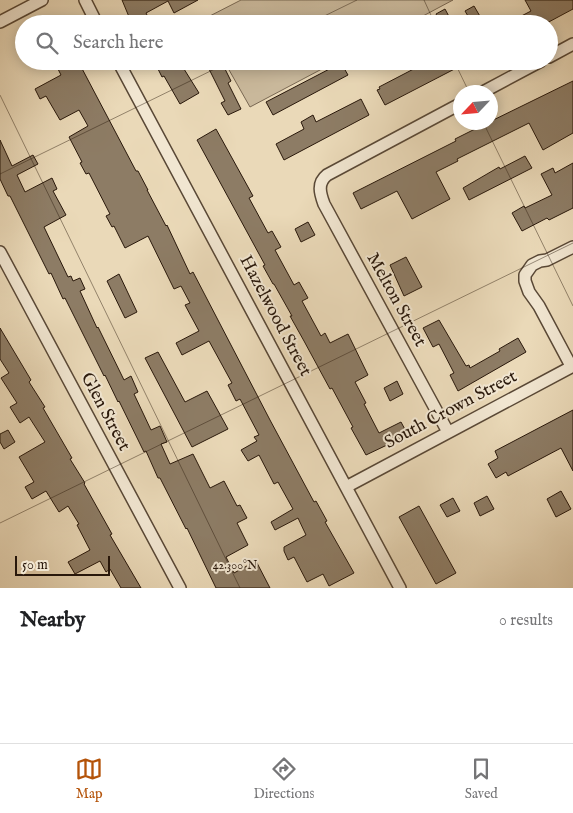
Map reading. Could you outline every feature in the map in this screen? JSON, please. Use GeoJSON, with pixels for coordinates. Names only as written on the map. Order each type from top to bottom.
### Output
{"type":"FeatureCollection","features":[{"type":"Feature","properties":{"kind":"street"},"geometry":{"type":"LineString","coordinates":[[0,22],[42,0]]}},
{"type":"Feature","properties":{"kind":"street"},"geometry":{"type":"LineString","coordinates":[[85,0],[92,15]]}},
{"type":"Feature","properties":{"kind":"street"},"geometry":{"type":"LineString","coordinates":[[558,52],[573,44]]}},
{"type":"Feature","properties":{"kind":"street","name":"Hazelwood Street"},"geometry":{"type":"LineString","coordinates":[[123,70],[400,588]]}},
{"type":"Feature","properties":{"kind":"street"},"geometry":{"type":"LineString","coordinates":[[496,85],[524,70]]}},
{"type":"Feature","properties":{"kind":"street","name":"Melton Street"},"geometry":{"type":"LineString","coordinates":[[448,432],[324,204],[321,195],[321,184],[327,175],[453,108]]}},
{"type":"Feature","properties":{"kind":"street"},"geometry":{"type":"LineString","coordinates":[[572,366],[539,306],[528,292],[525,281],[528,270],[532,265],[548,260],[573,247]]}},
{"type":"Feature","properties":{"kind":"street","name":"Glen Street"},"geometry":{"type":"LineString","coordinates":[[0,252],[180,588]]}},
{"type":"Feature","properties":{"kind":"street","name":"South Crown Street"},"geometry":{"type":"LineString","coordinates":[[346,486],[572,366]]}},
{"type":"Feature","properties":{"kind":"shaded area"},"geometry":{"type":"Polygon","coordinates":[[[241,0],[453,0],[425,15],[212,15],[241,0]]]}},
{"type":"Feature","properties":{"kind":"shaded area"},"geometry":{"type":"Polygon","coordinates":[[[229,70],[320,70],[250,107],[229,70]]]}},
{"type":"Feature","properties":{"kind":"building"},"geometry":{"type":"Polygon","coordinates":[[[122,0],[198,0],[174,13],[168,1],[146,13],[147,15],[128,15],[122,0]]]}},
{"type":"Feature","properties":{"kind":"building"},"geometry":{"type":"Polygon","coordinates":[[[525,0],[573,0],[573,9],[558,17],[558,15],[523,15],[531,11],[525,0]]]}},
{"type":"Feature","properties":{"kind":"building"},"geometry":{"type":"Polygon","coordinates":[[[474,6],[479,15],[467,15],[465,11],[474,6]]]}},
{"type":"Feature","properties":{"kind":"building"},"geometry":{"type":"Polygon","coordinates":[[[445,9],[448,15],[436,15],[445,9]]]}},
{"type":"Feature","properties":{"kind":"building"},"geometry":{"type":"Polygon","coordinates":[[[58,70],[83,70],[167,225],[190,274],[193,272],[270,420],[354,573],[329,586],[323,574],[307,582],[294,557],[288,560],[284,547],[306,535],[298,518],[275,530],[271,522],[293,509],[278,482],[274,484],[259,455],[248,461],[241,450],[257,441],[254,437],[259,435],[240,399],[236,401],[228,385],[232,383],[209,341],[182,355],[176,343],[199,331],[185,305],[190,303],[181,286],[174,289],[148,236],[125,248],[114,226],[112,227],[106,216],[110,214],[89,173],[86,174],[80,163],[82,162],[69,137],[88,126],[79,110],[60,120],[46,96],[40,99],[35,89],[61,75],[58,70]]]}},
{"type":"Feature","properties":{"kind":"building"},"geometry":{"type":"Polygon","coordinates":[[[158,70],[185,70],[199,93],[180,104],[164,76],[162,77],[158,70]]]}},
{"type":"Feature","properties":{"kind":"building"},"geometry":{"type":"Polygon","coordinates":[[[210,70],[226,70],[231,81],[228,83],[241,109],[228,115],[221,103],[225,101],[210,70]]]}},
{"type":"Feature","properties":{"kind":"building"},"geometry":{"type":"Polygon","coordinates":[[[328,70],[345,70],[348,75],[273,115],[266,102],[328,70]]]}},
{"type":"Feature","properties":{"kind":"building"},"geometry":{"type":"Polygon","coordinates":[[[412,70],[453,70],[385,105],[377,90],[380,89],[379,87],[412,70]]]}},
{"type":"Feature","properties":{"kind":"building"},"geometry":{"type":"Polygon","coordinates":[[[573,81],[573,133],[543,150],[529,123],[457,159],[458,161],[436,172],[450,199],[412,219],[397,191],[361,209],[353,193],[456,141],[455,139],[473,130],[498,130],[498,118],[573,81]]]}},
{"type":"Feature","properties":{"kind":"building"},"geometry":{"type":"Polygon","coordinates":[[[361,99],[369,115],[284,160],[276,144],[304,129],[301,122],[313,115],[316,122],[361,99]]]}},
{"type":"Feature","properties":{"kind":"building"},"geometry":{"type":"Polygon","coordinates":[[[216,129],[253,196],[249,198],[268,233],[272,231],[281,247],[275,250],[294,285],[299,282],[308,298],[302,301],[321,336],[325,333],[330,343],[348,334],[368,375],[355,382],[379,433],[401,422],[408,435],[366,455],[351,428],[353,427],[290,316],[292,316],[263,266],[265,265],[197,140],[216,129]]]}},
{"type":"Feature","properties":{"kind":"building"},"geometry":{"type":"Polygon","coordinates":[[[0,140],[12,166],[33,155],[38,164],[17,175],[25,192],[52,178],[57,189],[53,191],[66,215],[44,227],[68,277],[71,276],[73,281],[80,278],[85,289],[80,291],[97,328],[124,380],[131,376],[138,392],[134,394],[151,430],[160,426],[167,442],[161,444],[170,464],[193,454],[210,488],[224,481],[237,506],[240,505],[247,518],[237,523],[248,545],[226,557],[234,573],[256,561],[270,588],[216,588],[187,528],[160,478],[158,478],[146,451],[144,452],[65,298],[63,299],[51,273],[49,274],[10,196],[8,196],[0,179],[0,140]]]}},
{"type":"Feature","properties":{"kind":"building"},"geometry":{"type":"Polygon","coordinates":[[[525,156],[532,168],[469,200],[463,188],[499,167],[500,169],[525,156]]]}},
{"type":"Feature","properties":{"kind":"building"},"geometry":{"type":"Polygon","coordinates":[[[573,163],[573,208],[549,220],[547,218],[522,231],[512,213],[552,195],[541,174],[553,168],[555,173],[573,163]]]}},
{"type":"Feature","properties":{"kind":"building"},"geometry":{"type":"Polygon","coordinates":[[[308,222],[315,235],[301,242],[295,229],[308,222]]]}},
{"type":"Feature","properties":{"kind":"building"},"geometry":{"type":"Polygon","coordinates":[[[406,257],[422,287],[404,296],[390,265],[406,257]]]}},
{"type":"Feature","properties":{"kind":"building"},"geometry":{"type":"Polygon","coordinates":[[[119,274],[137,312],[125,318],[107,281],[119,274]]]}},
{"type":"Feature","properties":{"kind":"building"},"geometry":{"type":"Polygon","coordinates":[[[439,320],[466,366],[469,365],[470,368],[518,338],[526,352],[458,391],[450,375],[454,373],[439,344],[433,347],[423,328],[439,320]]]}},
{"type":"Feature","properties":{"kind":"building"},"geometry":{"type":"Polygon","coordinates":[[[0,328],[31,380],[29,382],[45,407],[43,408],[112,534],[110,535],[141,588],[121,588],[110,569],[106,572],[100,561],[75,574],[68,562],[90,550],[77,525],[79,524],[68,506],[59,512],[46,491],[32,499],[25,487],[34,482],[19,457],[45,442],[29,417],[20,423],[10,407],[17,403],[1,378],[9,373],[0,359],[0,328]]]}},
{"type":"Feature","properties":{"kind":"building"},"geometry":{"type":"Polygon","coordinates":[[[158,352],[185,402],[207,391],[228,429],[192,447],[145,358],[158,352]]]}},
{"type":"Feature","properties":{"kind":"building"},"geometry":{"type":"Polygon","coordinates":[[[397,381],[403,394],[390,401],[384,388],[397,381]]]}},
{"type":"Feature","properties":{"kind":"building"},"geometry":{"type":"Polygon","coordinates":[[[573,410],[573,471],[561,448],[508,476],[506,472],[496,478],[488,464],[498,458],[495,451],[573,410]]]}},
{"type":"Feature","properties":{"kind":"building"},"geometry":{"type":"Polygon","coordinates":[[[8,430],[15,442],[4,449],[0,442],[0,434],[8,430]]]}},
{"type":"Feature","properties":{"kind":"building"},"geometry":{"type":"Polygon","coordinates":[[[561,491],[571,509],[556,517],[547,499],[561,491]]]}},
{"type":"Feature","properties":{"kind":"building"},"geometry":{"type":"Polygon","coordinates":[[[487,496],[494,509],[480,516],[474,503],[487,496]]]}},
{"type":"Feature","properties":{"kind":"building"},"geometry":{"type":"Polygon","coordinates":[[[453,498],[460,511],[447,517],[440,505],[453,498]]]}},
{"type":"Feature","properties":{"kind":"building"},"geometry":{"type":"Polygon","coordinates":[[[419,506],[456,573],[436,584],[399,517],[419,506]]]}}]}
